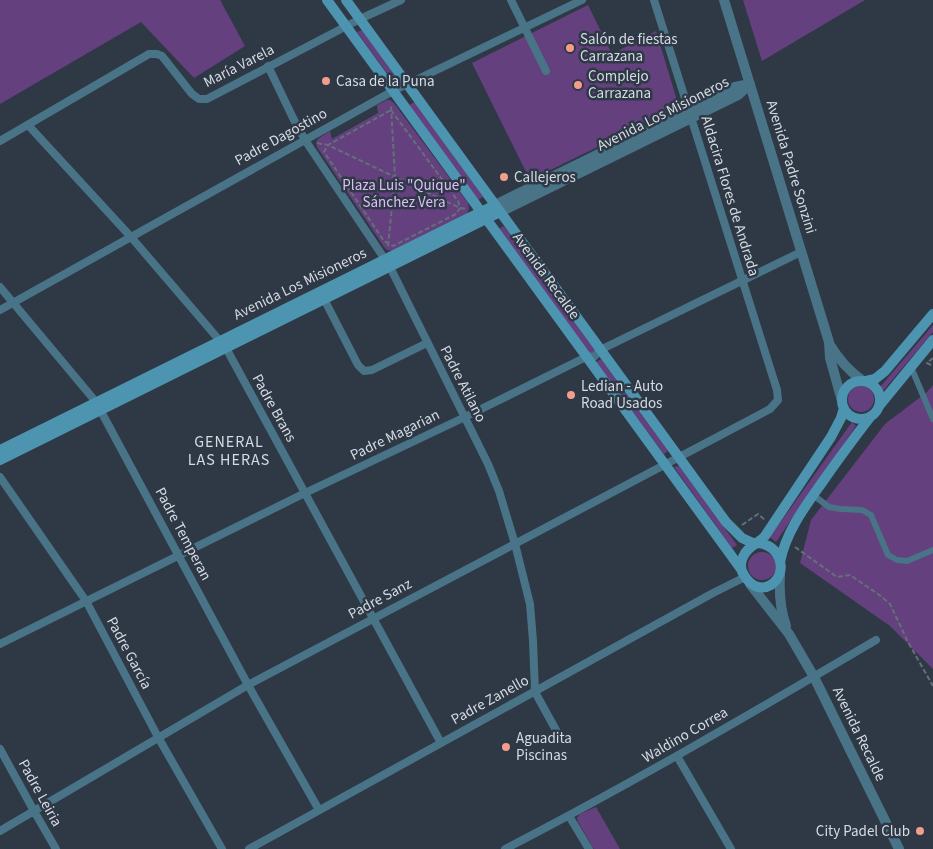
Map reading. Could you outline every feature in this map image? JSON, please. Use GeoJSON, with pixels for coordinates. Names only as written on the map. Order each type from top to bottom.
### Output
{"type":"FeatureCollection","features":[{"type":"Feature","properties":{"kind":"main road","name":"Avenida Recalde"},"geometry":{"type":"LineString","coordinates":[[326,0],[745,577]]}},
{"type":"Feature","properties":{"kind":"main road","name":"Avenida Recalde"},"geometry":{"type":"LineString","coordinates":[[346,0],[726,522],[742,538],[756,543]]}},
{"type":"Feature","properties":{"kind":"main road","name":"Avenida Los Misioneros"},"geometry":{"type":"LineString","coordinates":[[0,450],[98,406],[497,208]]}},
{"type":"Feature","properties":{"kind":"main road","name":"Avenida Los Misioneros"},"geometry":{"type":"LineString","coordinates":[[223,345],[324,299],[387,263]]}},
{"type":"Feature","properties":{"kind":"main road"},"geometry":{"type":"LineString","coordinates":[[933,314],[885,372],[874,379],[854,382],[845,390],[842,395],[841,418],[831,437],[765,536],[746,551],[743,556],[745,577],[757,587],[766,587],[776,581],[780,575],[782,553],[798,517],[849,444],[933,340]]}},
{"type":"Feature","properties":{"kind":"main road"},"geometry":{"type":"LineString","coordinates":[[864,381],[876,388],[879,393],[879,406]]}},
{"type":"Feature","properties":{"kind":"main road"},"geometry":{"type":"LineString","coordinates":[[843,404],[847,413],[853,417],[859,419],[871,416]]}},
{"type":"Feature","properties":{"kind":"main road","name":"Avenida Los Misioneros"},"geometry":{"type":"LineString","coordinates":[[0,460],[98,406]]}},
{"type":"Feature","properties":{"kind":"main road"},"geometry":{"type":"LineString","coordinates":[[756,543],[767,545],[773,549],[778,555],[780,562]]}},
{"type":"Feature","properties":{"kind":"street","name":"María Varela"},"geometry":{"type":"LineString","coordinates":[[0,141],[149,54],[162,56],[192,94],[199,99],[207,99],[346,26],[401,0]]}},
{"type":"Feature","properties":{"kind":"street"},"geometry":{"type":"LineString","coordinates":[[512,0],[546,71]]}},
{"type":"Feature","properties":{"kind":"street","name":"Padre Dagostino"},"geometry":{"type":"LineString","coordinates":[[0,310],[393,91],[582,0]]}},
{"type":"Feature","properties":{"kind":"street","name":"Aldacira Flores de Andrada"},"geometry":{"type":"LineString","coordinates":[[654,0],[777,390],[778,400]]}},
{"type":"Feature","properties":{"kind":"street","name":"Avenida Padre Sonzini"},"geometry":{"type":"LineString","coordinates":[[724,0],[828,342],[830,358],[843,404]]}},
{"type":"Feature","properties":{"kind":"street","name":"Padre Atilano"},"geometry":{"type":"LineString","coordinates":[[268,66],[305,140],[387,263],[488,464],[499,491],[530,604],[535,692],[562,742]]}},
{"type":"Feature","properties":{"kind":"street","name":"Avenida Los Misioneros"},"geometry":{"type":"LineString","coordinates":[[497,208],[690,114],[738,95],[750,84]]}},
{"type":"Feature","properties":{"kind":"street","name":"Padre Brans"},"geometry":{"type":"LineString","coordinates":[[28,125],[131,237],[223,345],[441,743]]}},
{"type":"Feature","properties":{"kind":"street","name":"Padre Magarian"},"geometry":{"type":"LineString","coordinates":[[0,644],[305,493],[586,357],[595,356],[600,350],[801,252]]}},
{"type":"Feature","properties":{"kind":"street","name":"Padre Temperan"},"geometry":{"type":"LineString","coordinates":[[0,287],[98,406],[248,685],[319,810]]}},
{"type":"Feature","properties":{"kind":"street"},"geometry":{"type":"LineString","coordinates":[[324,299],[358,365],[364,371],[372,370],[427,343]]}},
{"type":"Feature","properties":{"kind":"street","name":"Avenida Padre Sonzini"},"geometry":{"type":"LineString","coordinates":[[828,342],[842,363],[864,381]]}},
{"type":"Feature","properties":{"kind":"street"},"geometry":{"type":"LineString","coordinates":[[911,367],[933,419]]}},
{"type":"Feature","properties":{"kind":"street","name":"Padre Sanz"},"geometry":{"type":"LineString","coordinates":[[0,830],[248,685],[372,618],[665,466],[770,409],[778,400]]}},
{"type":"Feature","properties":{"kind":"street","name":"Padre García"},"geometry":{"type":"LineString","coordinates":[[0,477],[86,602],[158,737],[222,849]]}},
{"type":"Feature","properties":{"kind":"street"},"geometry":{"type":"LineString","coordinates":[[813,495],[829,507],[862,510],[871,515],[888,555],[897,560],[907,562],[933,550]]}},
{"type":"Feature","properties":{"kind":"street","name":"Avenida Recalde"},"geometry":{"type":"LineString","coordinates":[[780,575],[779,600],[789,634]]}},
{"type":"Feature","properties":{"kind":"street","name":"Avenida Recalde"},"geometry":{"type":"LineString","coordinates":[[745,577],[789,634],[814,677],[899,849]]}},
{"type":"Feature","properties":{"kind":"street","name":"Padre Zanello"},"geometry":{"type":"LineString","coordinates":[[249,849],[745,577]]}},
{"type":"Feature","properties":{"kind":"street","name":"Waldino Correa"},"geometry":{"type":"LineString","coordinates":[[505,849],[677,756],[876,640]]}},
{"type":"Feature","properties":{"kind":"street","name":"Padre Leiria"},"geometry":{"type":"LineString","coordinates":[[0,750],[56,849]]}},
{"type":"Feature","properties":{"kind":"street"},"geometry":{"type":"LineString","coordinates":[[677,756],[731,849]]}},
{"type":"Feature","properties":{"kind":"street"},"geometry":{"type":"LineString","coordinates":[[569,816],[588,849]]}},
{"type":"Feature","properties":{"kind":"path"},"geometry":{"type":"LineString","coordinates":[[387,263],[395,177],[391,110],[393,91]]}},
{"type":"Feature","properties":{"kind":"path"},"geometry":{"type":"LineString","coordinates":[[391,110],[458,201],[460,208],[456,214],[393,246],[384,241],[324,152],[328,145],[391,110]]}},
{"type":"Feature","properties":{"kind":"path"},"geometry":{"type":"LineString","coordinates":[[305,140],[328,145],[460,208],[483,216]]}},
{"type":"Feature","properties":{"kind":"path"},"geometry":{"type":"LineString","coordinates":[[933,358],[927,363],[933,366]]}},
{"type":"Feature","properties":{"kind":"path"},"geometry":{"type":"LineString","coordinates":[[733,531],[758,514],[772,526]]}},
{"type":"Feature","properties":{"kind":"path"},"geometry":{"type":"LineString","coordinates":[[787,540],[794,547],[837,576],[850,575],[890,604],[908,642],[933,686]]}},
{"type":"Feature","properties":{"kind":"green space"},"geometry":{"type":"Polygon","coordinates":[[[0,0],[220,0],[245,46],[194,78],[141,22],[0,104],[0,0]]]}},
{"type":"Feature","properties":{"kind":"green space"},"geometry":{"type":"Polygon","coordinates":[[[743,0],[865,0],[762,61],[743,0]]]}},
{"type":"Feature","properties":{"kind":"green space","name":"Complejo Carrazana"},"geometry":{"type":"Polygon","coordinates":[[[588,5],[612,54],[656,31],[679,107],[530,180],[472,63],[588,5]]]}},
{"type":"Feature","properties":{"kind":"green space"},"geometry":{"type":"Polygon","coordinates":[[[362,30],[397,79],[392,80],[357,32],[362,30]]]}},
{"type":"Feature","properties":{"kind":"green space","name":"Plaza Luis \"Quique\" Sánchez Vera"},"geometry":{"type":"Polygon","coordinates":[[[387,100],[394,103],[468,203],[469,208],[467,214],[392,251],[384,247],[317,147],[316,142],[330,131],[332,139],[378,113],[377,105],[387,100]]]}},
{"type":"Feature","properties":{"kind":"green space"},"geometry":{"type":"Polygon","coordinates":[[[415,102],[483,197],[478,200],[409,105],[415,102]]]}},
{"type":"Feature","properties":{"kind":"green space"},"geometry":{"type":"Polygon","coordinates":[[[504,226],[594,349],[594,352],[589,352],[498,229],[504,226]]]}},
{"type":"Feature","properties":{"kind":"green space"},"geometry":{"type":"Polygon","coordinates":[[[933,325],[933,332],[883,391],[880,387],[933,325]]]}},
{"type":"Feature","properties":{"kind":"green space"},"geometry":{"type":"Polygon","coordinates":[[[601,359],[668,451],[664,454],[596,362],[601,359]]]}},
{"type":"Feature","properties":{"kind":"green space"},"geometry":{"type":"Polygon","coordinates":[[[933,385],[933,669],[890,626],[800,563],[811,520],[885,424],[927,392],[933,385]]]}},
{"type":"Feature","properties":{"kind":"green space"},"geometry":{"type":"Polygon","coordinates":[[[861,386],[870,390],[874,399],[870,408],[861,412],[852,408],[848,399],[852,390],[861,386]]]}},
{"type":"Feature","properties":{"kind":"green space"},"geometry":{"type":"Polygon","coordinates":[[[852,422],[856,426],[776,542],[770,537],[852,422]]]}},
{"type":"Feature","properties":{"kind":"green space"},"geometry":{"type":"Polygon","coordinates":[[[679,466],[737,545],[732,548],[674,467],[679,466]]]}},
{"type":"Feature","properties":{"kind":"green space"},"geometry":{"type":"Polygon","coordinates":[[[762,552],[772,556],[776,566],[772,576],[762,580],[752,576],[748,566],[752,556],[762,552]]]}},
{"type":"Feature","properties":{"kind":"green space"},"geometry":{"type":"Polygon","coordinates":[[[596,807],[620,849],[594,849],[578,822],[577,818],[580,814],[596,807]]]}},
{"type":"Feature","properties":{"kind":"place","name":"Salón de fiestas Carrazana"},"geometry":{"type":"Point","coordinates":[570,48]}},
{"type":"Feature","properties":{"kind":"place","name":"Casa de la Puna"},"geometry":{"type":"Point","coordinates":[326,81]}},
{"type":"Feature","properties":{"kind":"place","name":"Complejo Carrazana"},"geometry":{"type":"Point","coordinates":[578,85]}},
{"type":"Feature","properties":{"kind":"place","name":"Callejeros"},"geometry":{"type":"Point","coordinates":[504,177]}},
{"type":"Feature","properties":{"kind":"place","name":"Ledian - Auto Road Usados"},"geometry":{"type":"Point","coordinates":[571,395]}},
{"type":"Feature","properties":{"kind":"place","name":"Aguadita Piscinas"},"geometry":{"type":"Point","coordinates":[506,747]}},
{"type":"Feature","properties":{"kind":"place","name":"City Padel Club"},"geometry":{"type":"Point","coordinates":[920,831]}},
{"type":"Feature","properties":{"kind":"district","name":"GENERAL LAS HERAS"},"geometry":{"type":"Point","coordinates":[229,451]}}]}
